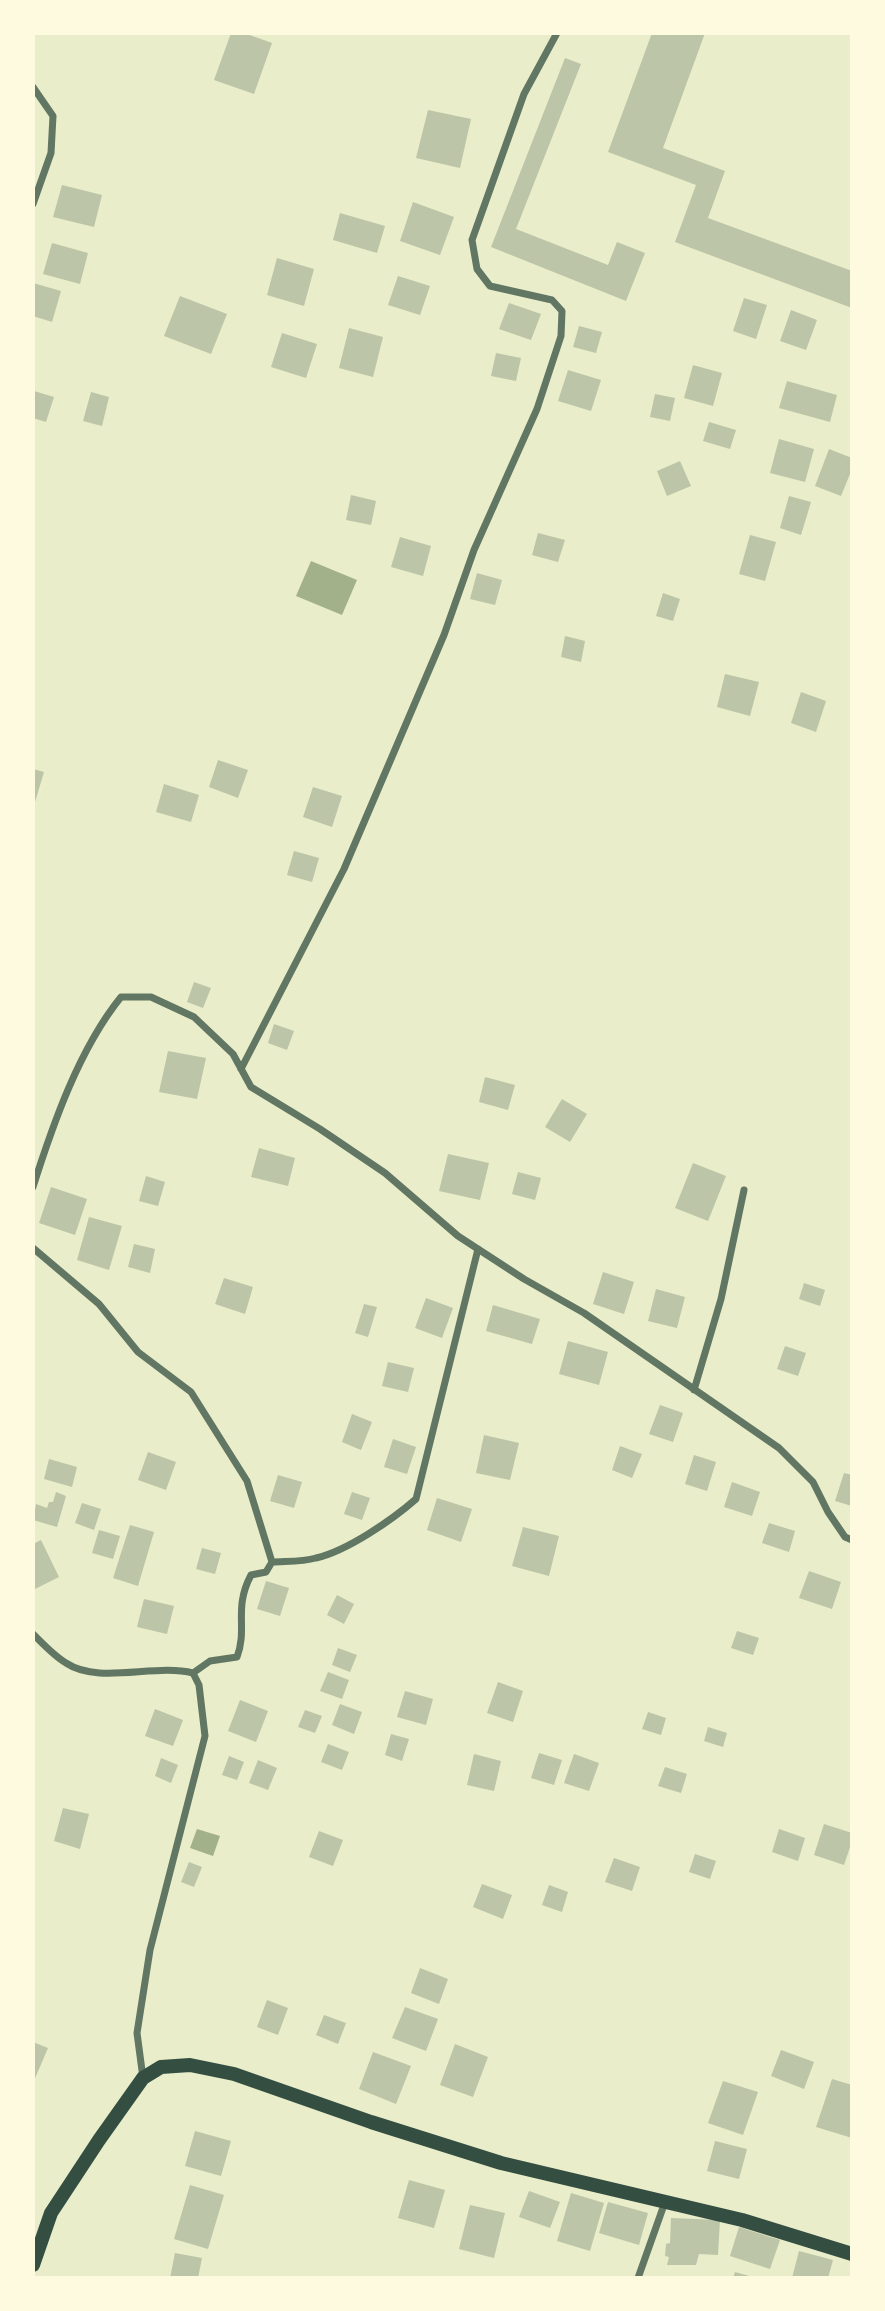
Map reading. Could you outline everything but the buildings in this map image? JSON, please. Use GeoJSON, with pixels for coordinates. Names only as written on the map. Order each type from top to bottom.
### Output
{"type":"FeatureCollection","features":[{"type":"Feature","properties":{"kind":"main road"},"geometry":{"type":"LineString","coordinates":[[33,2265],[51,2213],[142,2078],[161,2067],[190,2065],[234,2074],[371,2122],[501,2163],[742,2220],[852,2254]]}},
{"type":"Feature","properties":{"kind":"street"},"geometry":{"type":"LineString","coordinates":[[241,1069],[344,869],[444,635],[474,550],[537,408],[561,336],[562,311],[552,300],[490,286],[477,270],[472,240],[524,94],[557,33]]}},
{"type":"Feature","properties":{"kind":"street"},"geometry":{"type":"LineString","coordinates":[[33,87],[53,116],[51,153],[33,204]]}},
{"type":"Feature","properties":{"kind":"street"},"geometry":{"type":"LineString","coordinates":[[33,1187],[49,1139],[102,1021],[121,997],[151,997],[194,1017],[233,1054],[251,1087],[385,1173],[458,1236],[524,1279],[584,1313],[779,1448],[813,1482],[828,1512],[845,1537],[852,1541]]}},
{"type":"Feature","properties":{"kind":"street"},"geometry":{"type":"LineString","coordinates":[[694,1390],[721,1298],[744,1190]]}},
{"type":"Feature","properties":{"kind":"street"},"geometry":{"type":"LineString","coordinates":[[33,1248],[99,1304],[138,1352],[191,1392],[247,1481],[272,1562],[266,1572],[251,1576],[242,1592],[242,1646],[237,1657],[210,1661],[193,1673]]}},
{"type":"Feature","properties":{"kind":"street"},"geometry":{"type":"LineString","coordinates":[[272,1562],[317,1558],[349,1544],[395,1517],[416,1499],[478,1249]]}},
{"type":"Feature","properties":{"kind":"street"},"geometry":{"type":"LineString","coordinates":[[33,1634],[66,1664],[88,1672],[178,1669],[193,1673],[199,1685],[205,1736],[150,1950],[137,2033],[142,2078]]}},
{"type":"Feature","properties":{"kind":"street"},"geometry":{"type":"LineString","coordinates":[[638,2278],[665,2202]]}},
{"type":"Feature","properties":{"kind":"shaded area"},"geometry":{"type":"Polygon","coordinates":[[[311,561],[357,580],[342,615],[296,596],[311,561]]]}},
{"type":"Feature","properties":{"kind":"shaded area"},"geometry":{"type":"Polygon","coordinates":[[[197,1829],[220,1836],[213,1856],[190,1848],[197,1829]]]}}]}
